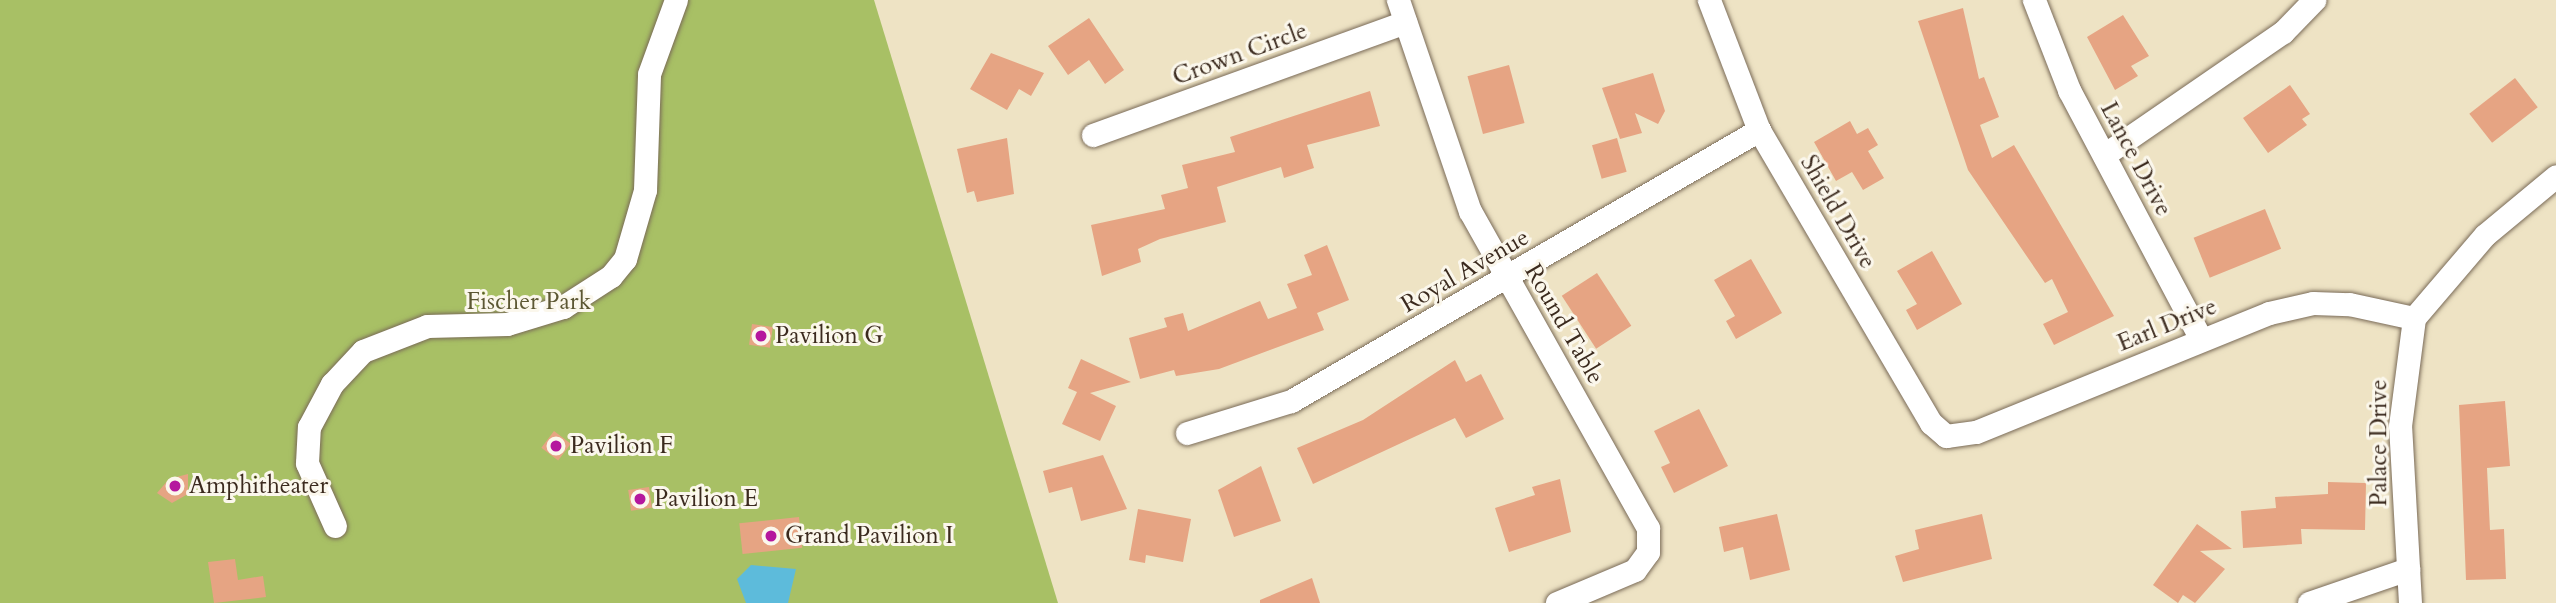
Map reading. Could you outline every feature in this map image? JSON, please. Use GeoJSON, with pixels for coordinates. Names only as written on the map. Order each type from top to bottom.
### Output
{"type":"FeatureCollection","features":[{"type":"Feature","properties":{"kind":"street"},"geometry":{"type":"LineString","coordinates":[[335,526],[307,463],[309,427],[332,384],[363,351],[427,326],[507,324],[563,307],[611,276],[625,259],[645,190],[649,74],[676,0]]}},
{"type":"Feature","properties":{"kind":"street","name":"Round Table"},"geometry":{"type":"LineString","coordinates":[[1398,0],[1460,187],[1507,277],[1645,517],[1648,552],[1635,570],[1557,603]]}},
{"type":"Feature","properties":{"kind":"street","name":"Shield Drive"},"geometry":{"type":"LineString","coordinates":[[1709,0],[1759,130],[1931,423],[1946,436]]}},
{"type":"Feature","properties":{"kind":"street","name":"Lance Drive"},"geometry":{"type":"LineString","coordinates":[[2034,0],[2104,155],[2202,339]]}},
{"type":"Feature","properties":{"kind":"street"},"geometry":{"type":"LineString","coordinates":[[2104,155],[2283,33],[2314,0]]}},
{"type":"Feature","properties":{"kind":"street","name":"Crown Circle"},"geometry":{"type":"LineString","coordinates":[[1093,135],[1405,22]]}},
{"type":"Feature","properties":{"kind":"street","name":"Royal Avenue"},"geometry":{"type":"LineString","coordinates":[[1187,433],[1291,401],[1759,130]]}},
{"type":"Feature","properties":{"kind":"street"},"geometry":{"type":"LineString","coordinates":[[2414,318],[2484,235],[2556,176]]}},
{"type":"Feature","properties":{"kind":"street","name":"Earl Drive"},"geometry":{"type":"LineString","coordinates":[[1946,436],[1976,432],[2202,339],[2313,303],[2414,318]]}},
{"type":"Feature","properties":{"kind":"street","name":"Palace Drive"},"geometry":{"type":"LineString","coordinates":[[2410,603],[2400,426],[2414,318]]}},
{"type":"Feature","properties":{"kind":"street"},"geometry":{"type":"LineString","coordinates":[[2309,603],[2408,569]]}},
{"type":"Feature","properties":{"kind":"green space","name":"Fischer Park"},"geometry":{"type":"Polygon","coordinates":[[[0,0],[874,0],[1058,603],[0,603],[0,0]]]}},
{"type":"Feature","properties":{"kind":"water"},"geometry":{"type":"Polygon","coordinates":[[[751,565],[796,569],[788,603],[746,603],[737,579],[751,565]]]}},
{"type":"Feature","properties":{"kind":"building"},"geometry":{"type":"Polygon","coordinates":[[[1963,8],[1979,79],[1984,77],[1999,117],[1980,125],[1992,158],[2014,145],[2114,316],[2054,345],[2043,324],[2068,312],[2052,279],[2045,283],[1968,170],[1918,21],[1963,8]]]}},
{"type":"Feature","properties":{"kind":"building"},"geometry":{"type":"Polygon","coordinates":[[[2123,15],[2149,56],[2131,66],[2138,76],[2115,90],[2087,37],[2123,15]]]}},
{"type":"Feature","properties":{"kind":"building"},"geometry":{"type":"Polygon","coordinates":[[[1089,18],[1124,70],[1105,84],[1089,60],[1068,75],[1048,46],[1089,18]]]}},
{"type":"Feature","properties":{"kind":"building"},"geometry":{"type":"Polygon","coordinates":[[[991,53],[1044,73],[1031,96],[1019,89],[1007,110],[970,89],[991,53]]]}},
{"type":"Feature","properties":{"kind":"building"},"geometry":{"type":"Polygon","coordinates":[[[1509,65],[1525,123],[1483,134],[1467,76],[1509,65]]]}},
{"type":"Feature","properties":{"kind":"building"},"geometry":{"type":"Polygon","coordinates":[[[1653,73],[1665,111],[1658,124],[1635,113],[1642,133],[1620,139],[1602,88],[1653,73]]]}},
{"type":"Feature","properties":{"kind":"building"},"geometry":{"type":"Polygon","coordinates":[[[2515,78],[2538,107],[2492,143],[2469,114],[2515,78]]]}},
{"type":"Feature","properties":{"kind":"building"},"geometry":{"type":"Polygon","coordinates":[[[2290,85],[2310,114],[2302,119],[2307,125],[2268,153],[2243,118],[2290,85]]]}},
{"type":"Feature","properties":{"kind":"building"},"geometry":{"type":"Polygon","coordinates":[[[1370,91],[1380,126],[1307,145],[1314,168],[1284,178],[1281,167],[1217,187],[1226,222],[1160,239],[1138,249],[1141,262],[1102,276],[1091,225],[1165,209],[1161,195],[1188,188],[1182,165],[1235,152],[1230,137],[1370,91]]]}},
{"type":"Feature","properties":{"kind":"building"},"geometry":{"type":"Polygon","coordinates":[[[1850,121],[1857,134],[1868,128],[1878,145],[1868,151],[1884,178],[1863,190],[1852,172],[1836,181],[1814,142],[1850,121]]]}},
{"type":"Feature","properties":{"kind":"building"},"geometry":{"type":"Polygon","coordinates":[[[1007,138],[1014,194],[977,202],[974,191],[967,193],[957,149],[1007,138]]]}},
{"type":"Feature","properties":{"kind":"building"},"geometry":{"type":"Polygon","coordinates":[[[1617,138],[1627,172],[1602,179],[1592,145],[1617,138]]]}},
{"type":"Feature","properties":{"kind":"building"},"geometry":{"type":"Polygon","coordinates":[[[2265,209],[2281,249],[2210,278],[2194,238],[2265,209]]]}},
{"type":"Feature","properties":{"kind":"building"},"geometry":{"type":"Polygon","coordinates":[[[1327,245],[1349,300],[1317,313],[1324,330],[1219,369],[1176,376],[1174,370],[1140,379],[1129,338],[1167,327],[1164,318],[1183,313],[1188,331],[1260,301],[1268,319],[1297,308],[1287,284],[1312,275],[1304,255],[1327,245]]]}},
{"type":"Feature","properties":{"kind":"building"},"geometry":{"type":"Polygon","coordinates":[[[1932,251],[1962,304],[1917,330],[1906,310],[1917,304],[1897,271],[1932,251]]]}},
{"type":"Feature","properties":{"kind":"building"},"geometry":{"type":"Polygon","coordinates":[[[1751,259],[1782,313],[1736,339],[1726,321],[1735,316],[1714,280],[1751,259]]]}},
{"type":"Feature","properties":{"kind":"building"},"geometry":{"type":"Polygon","coordinates":[[[1597,273],[1631,326],[1596,349],[1562,296],[1597,273]]]}},
{"type":"Feature","properties":{"kind":"building","name":"Pavilion G"},"geometry":{"type":"Polygon","coordinates":[[[752,324],[773,327],[770,348],[749,345],[752,324]]]}},
{"type":"Feature","properties":{"kind":"building"},"geometry":{"type":"Polygon","coordinates":[[[1081,359],[1131,382],[1090,393],[1116,406],[1100,441],[1062,424],[1077,392],[1068,388],[1081,359]]]}},
{"type":"Feature","properties":{"kind":"building"},"geometry":{"type":"Polygon","coordinates":[[[1455,360],[1466,382],[1481,374],[1504,419],[1466,438],[1455,418],[1313,484],[1297,448],[1363,420],[1455,360]]]}},
{"type":"Feature","properties":{"kind":"building"},"geometry":{"type":"Polygon","coordinates":[[[2505,401],[2510,466],[2487,468],[2490,530],[2504,529],[2506,579],[2466,580],[2459,405],[2505,401]]]}},
{"type":"Feature","properties":{"kind":"building"},"geometry":{"type":"Polygon","coordinates":[[[1699,409],[1728,466],[1674,493],[1661,467],[1670,463],[1654,431],[1699,409]]]}},
{"type":"Feature","properties":{"kind":"building","name":"Pavilion F"},"geometry":{"type":"Polygon","coordinates":[[[554,431],[571,444],[558,460],[541,448],[554,431]]]}},
{"type":"Feature","properties":{"kind":"building"},"geometry":{"type":"Polygon","coordinates":[[[1103,455],[1127,509],[1081,521],[1072,487],[1049,493],[1043,471],[1103,455]]]}},
{"type":"Feature","properties":{"kind":"building"},"geometry":{"type":"Polygon","coordinates":[[[1261,466],[1281,521],[1234,537],[1218,490],[1261,466]]]}},
{"type":"Feature","properties":{"kind":"building","name":"Amphitheater"},"geometry":{"type":"Polygon","coordinates":[[[188,474],[188,494],[172,503],[157,493],[169,479],[188,474]]]}},
{"type":"Feature","properties":{"kind":"building"},"geometry":{"type":"Polygon","coordinates":[[[1560,479],[1571,532],[1509,552],[1495,508],[1535,495],[1532,487],[1560,479]]]}},
{"type":"Feature","properties":{"kind":"building"},"geometry":{"type":"Polygon","coordinates":[[[2328,482],[2366,483],[2365,530],[2301,529],[2302,544],[2243,548],[2241,511],[2276,508],[2275,497],[2328,494],[2328,482]]]}},
{"type":"Feature","properties":{"kind":"building","name":"Pavilion E"},"geometry":{"type":"Polygon","coordinates":[[[649,487],[652,508],[631,511],[628,490],[649,487]]]}},
{"type":"Feature","properties":{"kind":"building"},"geometry":{"type":"Polygon","coordinates":[[[1138,509],[1191,519],[1183,562],[1146,555],[1145,563],[1129,560],[1138,509]]]}},
{"type":"Feature","properties":{"kind":"building"},"geometry":{"type":"Polygon","coordinates":[[[1777,514],[1790,570],[1750,580],[1743,547],[1724,552],[1719,527],[1777,514]]]}},
{"type":"Feature","properties":{"kind":"building"},"geometry":{"type":"Polygon","coordinates":[[[1982,514],[1992,559],[1903,582],[1895,556],[1919,549],[1915,530],[1982,514]]]}},
{"type":"Feature","properties":{"kind":"building","name":"Grand Pavilion I"},"geometry":{"type":"Polygon","coordinates":[[[799,517],[802,548],[743,554],[739,523],[799,517]]]}},
{"type":"Feature","properties":{"kind":"building"},"geometry":{"type":"Polygon","coordinates":[[[2197,524],[2232,549],[2200,551],[2225,569],[2195,603],[2183,595],[2178,603],[2153,585],[2197,524]]]}},
{"type":"Feature","properties":{"kind":"building"},"geometry":{"type":"Polygon","coordinates":[[[235,559],[238,580],[263,576],[266,597],[214,603],[208,562],[235,559]]]}},
{"type":"Feature","properties":{"kind":"building"},"geometry":{"type":"Polygon","coordinates":[[[1312,578],[1320,603],[1260,603],[1260,600],[1312,578]]]}},
{"type":"Feature","properties":{"kind":"place","name":"Pavilion G"},"geometry":{"type":"Point","coordinates":[761,336]}},
{"type":"Feature","properties":{"kind":"place","name":"Pavilion F"},"geometry":{"type":"Point","coordinates":[556,446]}},
{"type":"Feature","properties":{"kind":"place","name":"Amphitheater"},"geometry":{"type":"Point","coordinates":[175,486]}},
{"type":"Feature","properties":{"kind":"place","name":"Pavilion E"},"geometry":{"type":"Point","coordinates":[640,499]}},
{"type":"Feature","properties":{"kind":"place","name":"Grand Pavilion I"},"geometry":{"type":"Point","coordinates":[771,536]}}]}
